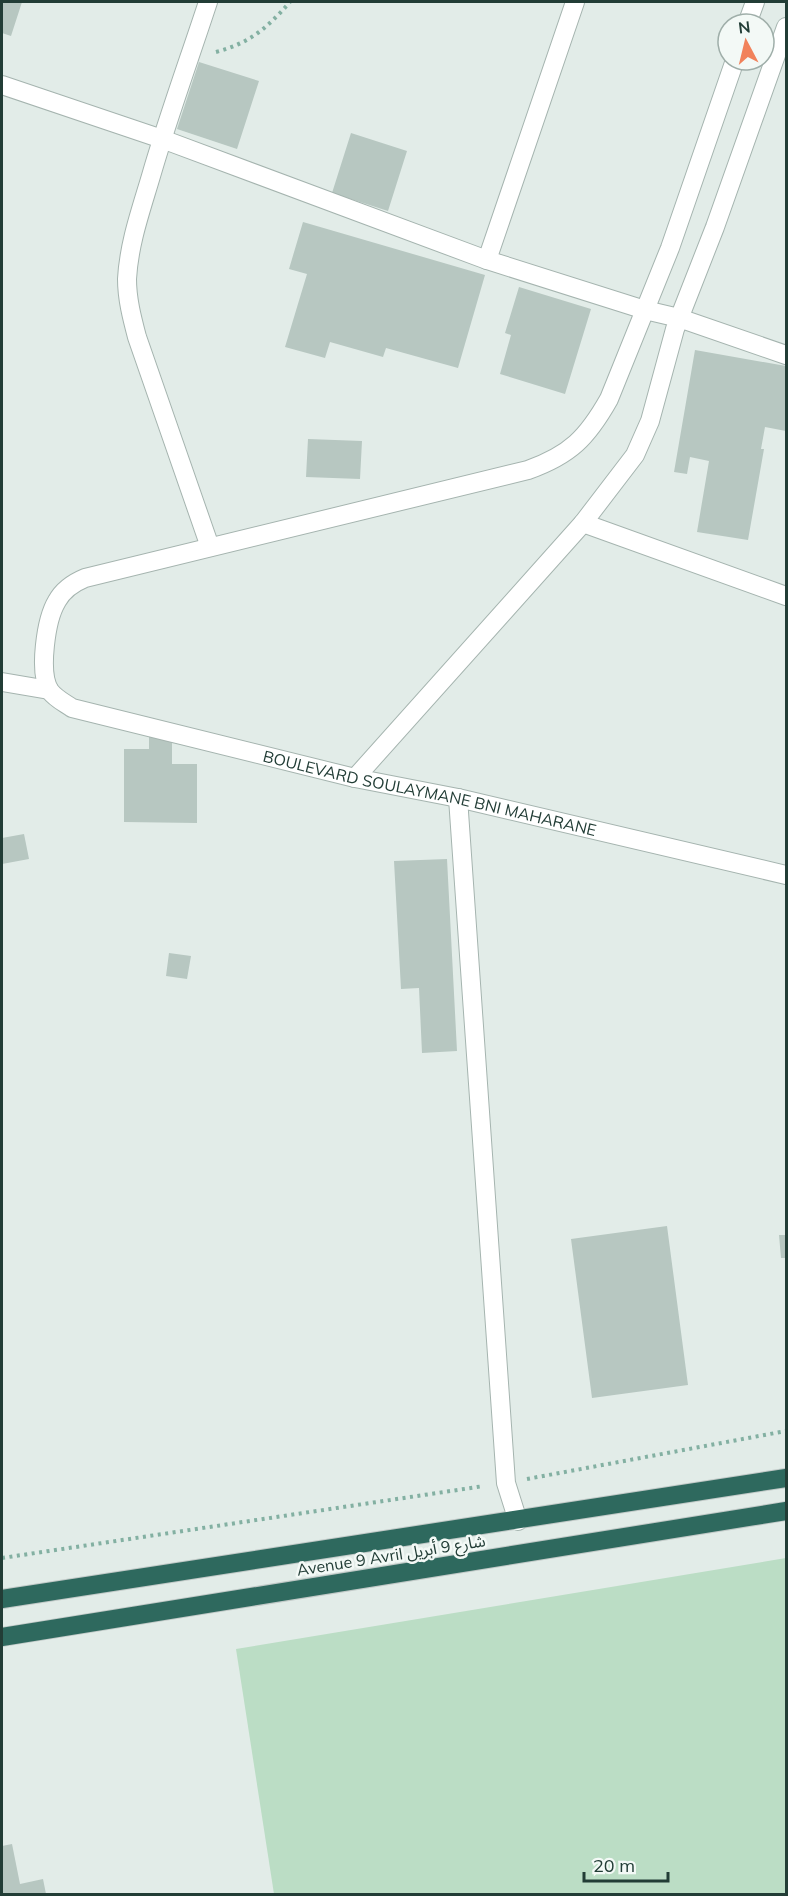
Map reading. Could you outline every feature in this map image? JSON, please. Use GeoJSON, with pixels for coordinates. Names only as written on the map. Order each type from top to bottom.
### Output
{"type":"FeatureCollection","features":[{"type":"Feature","properties":{"kind":"highway","name":"Avenue 9 Avril شارع 9 أبريل"},"geometry":{"type":"LineString","coordinates":[[2,1599],[786,1478]]}},
{"type":"Feature","properties":{"kind":"highway","name":"Avenue 9 Avril شارع 9 أبريل"},"geometry":{"type":"LineString","coordinates":[[2,1637],[786,1511]]}},
{"type":"Feature","properties":{"kind":"street"},"geometry":{"type":"LineString","coordinates":[[208,2],[162,139],[130,246],[127,281],[130,312],[147,368],[210,547]]}},
{"type":"Feature","properties":{"kind":"street"},"geometry":{"type":"LineString","coordinates":[[487,260],[575,2]]}},
{"type":"Feature","properties":{"kind":"street"},"geometry":{"type":"LineString","coordinates":[[356,778],[583,523],[635,455],[645,436],[680,318],[786,27]]}},
{"type":"Feature","properties":{"kind":"street"},"geometry":{"type":"LineString","coordinates":[[2,682],[49,690],[43,664],[46,639],[56,602],[66,589],[85,578],[528,470],[553,462],[569,451],[599,417],[609,399],[670,248],[731,72]]}},
{"type":"Feature","properties":{"kind":"street"},"geometry":{"type":"LineString","coordinates":[[2,85],[162,139],[487,260],[645,310],[680,318],[786,355]]}},
{"type":"Feature","properties":{"kind":"street"},"geometry":{"type":"LineString","coordinates":[[583,523],[786,596]]}},
{"type":"Feature","properties":{"kind":"street","name":"BOULEVARD SOULAYMANE BNI MAHARANE"},"geometry":{"type":"LineString","coordinates":[[49,690],[56,698],[72,708],[356,778],[458,798],[786,875]]}},
{"type":"Feature","properties":{"kind":"street"},"geometry":{"type":"LineString","coordinates":[[458,798],[506,1483],[518,1521]]}},
{"type":"Feature","properties":{"kind":"path"},"geometry":{"type":"LineString","coordinates":[[189,59],[249,40],[270,25],[290,2]]}},
{"type":"Feature","properties":{"kind":"path"},"geometry":{"type":"LineString","coordinates":[[2,1558],[506,1483],[786,1431]]}},
{"type":"Feature","properties":{"kind":"green space"},"geometry":{"type":"Polygon","coordinates":[[[786,1558],[786,1894],[274,1894],[236,1649],[786,1558]]]}},
{"type":"Feature","properties":{"kind":"building"},"geometry":{"type":"Polygon","coordinates":[[[2,2],[22,2],[11,36],[2,33],[2,2]]]}},
{"type":"Feature","properties":{"kind":"building"},"geometry":{"type":"Polygon","coordinates":[[[199,62],[259,81],[237,149],[177,129],[199,62]]]}},
{"type":"Feature","properties":{"kind":"building"},"geometry":{"type":"Polygon","coordinates":[[[351,133],[407,151],[388,211],[332,193],[351,133]]]}},
{"type":"Feature","properties":{"kind":"building"},"geometry":{"type":"Polygon","coordinates":[[[303,222],[485,275],[458,368],[386,348],[383,357],[330,342],[325,358],[285,347],[307,274],[289,269],[303,222]]]}},
{"type":"Feature","properties":{"kind":"building"},"geometry":{"type":"Polygon","coordinates":[[[519,287],[591,309],[565,394],[500,374],[511,335],[505,333],[519,287]]]}},
{"type":"Feature","properties":{"kind":"building"},"geometry":{"type":"Polygon","coordinates":[[[695,350],[786,366],[786,431],[765,427],[761,449],[764,449],[748,540],[697,532],[709,461],[690,457],[687,474],[674,472],[695,350]]]}},
{"type":"Feature","properties":{"kind":"building"},"geometry":{"type":"Polygon","coordinates":[[[308,439],[362,441],[360,479],[306,477],[308,439]]]}},
{"type":"Feature","properties":{"kind":"building"},"geometry":{"type":"Polygon","coordinates":[[[149,736],[172,736],[172,764],[197,764],[197,823],[124,822],[124,749],[149,749],[149,736]]]}},
{"type":"Feature","properties":{"kind":"building"},"geometry":{"type":"Polygon","coordinates":[[[24,834],[29,859],[2,864],[2,838],[24,834]]]}},
{"type":"Feature","properties":{"kind":"building"},"geometry":{"type":"Polygon","coordinates":[[[447,859],[457,1051],[422,1053],[419,988],[401,989],[394,861],[447,859]]]}},
{"type":"Feature","properties":{"kind":"building"},"geometry":{"type":"Polygon","coordinates":[[[169,953],[191,956],[187,979],[166,976],[169,953]]]}},
{"type":"Feature","properties":{"kind":"building"},"geometry":{"type":"Polygon","coordinates":[[[667,1226],[688,1385],[592,1398],[571,1239],[667,1226]]]}},
{"type":"Feature","properties":{"kind":"building"},"geometry":{"type":"Polygon","coordinates":[[[779,1235],[786,1235],[786,1258],[781,1258],[779,1235]]]}},
{"type":"Feature","properties":{"kind":"building"},"geometry":{"type":"Polygon","coordinates":[[[12,1844],[20,1884],[43,1879],[46,1894],[2,1894],[2,1846],[12,1844]]]}}]}
